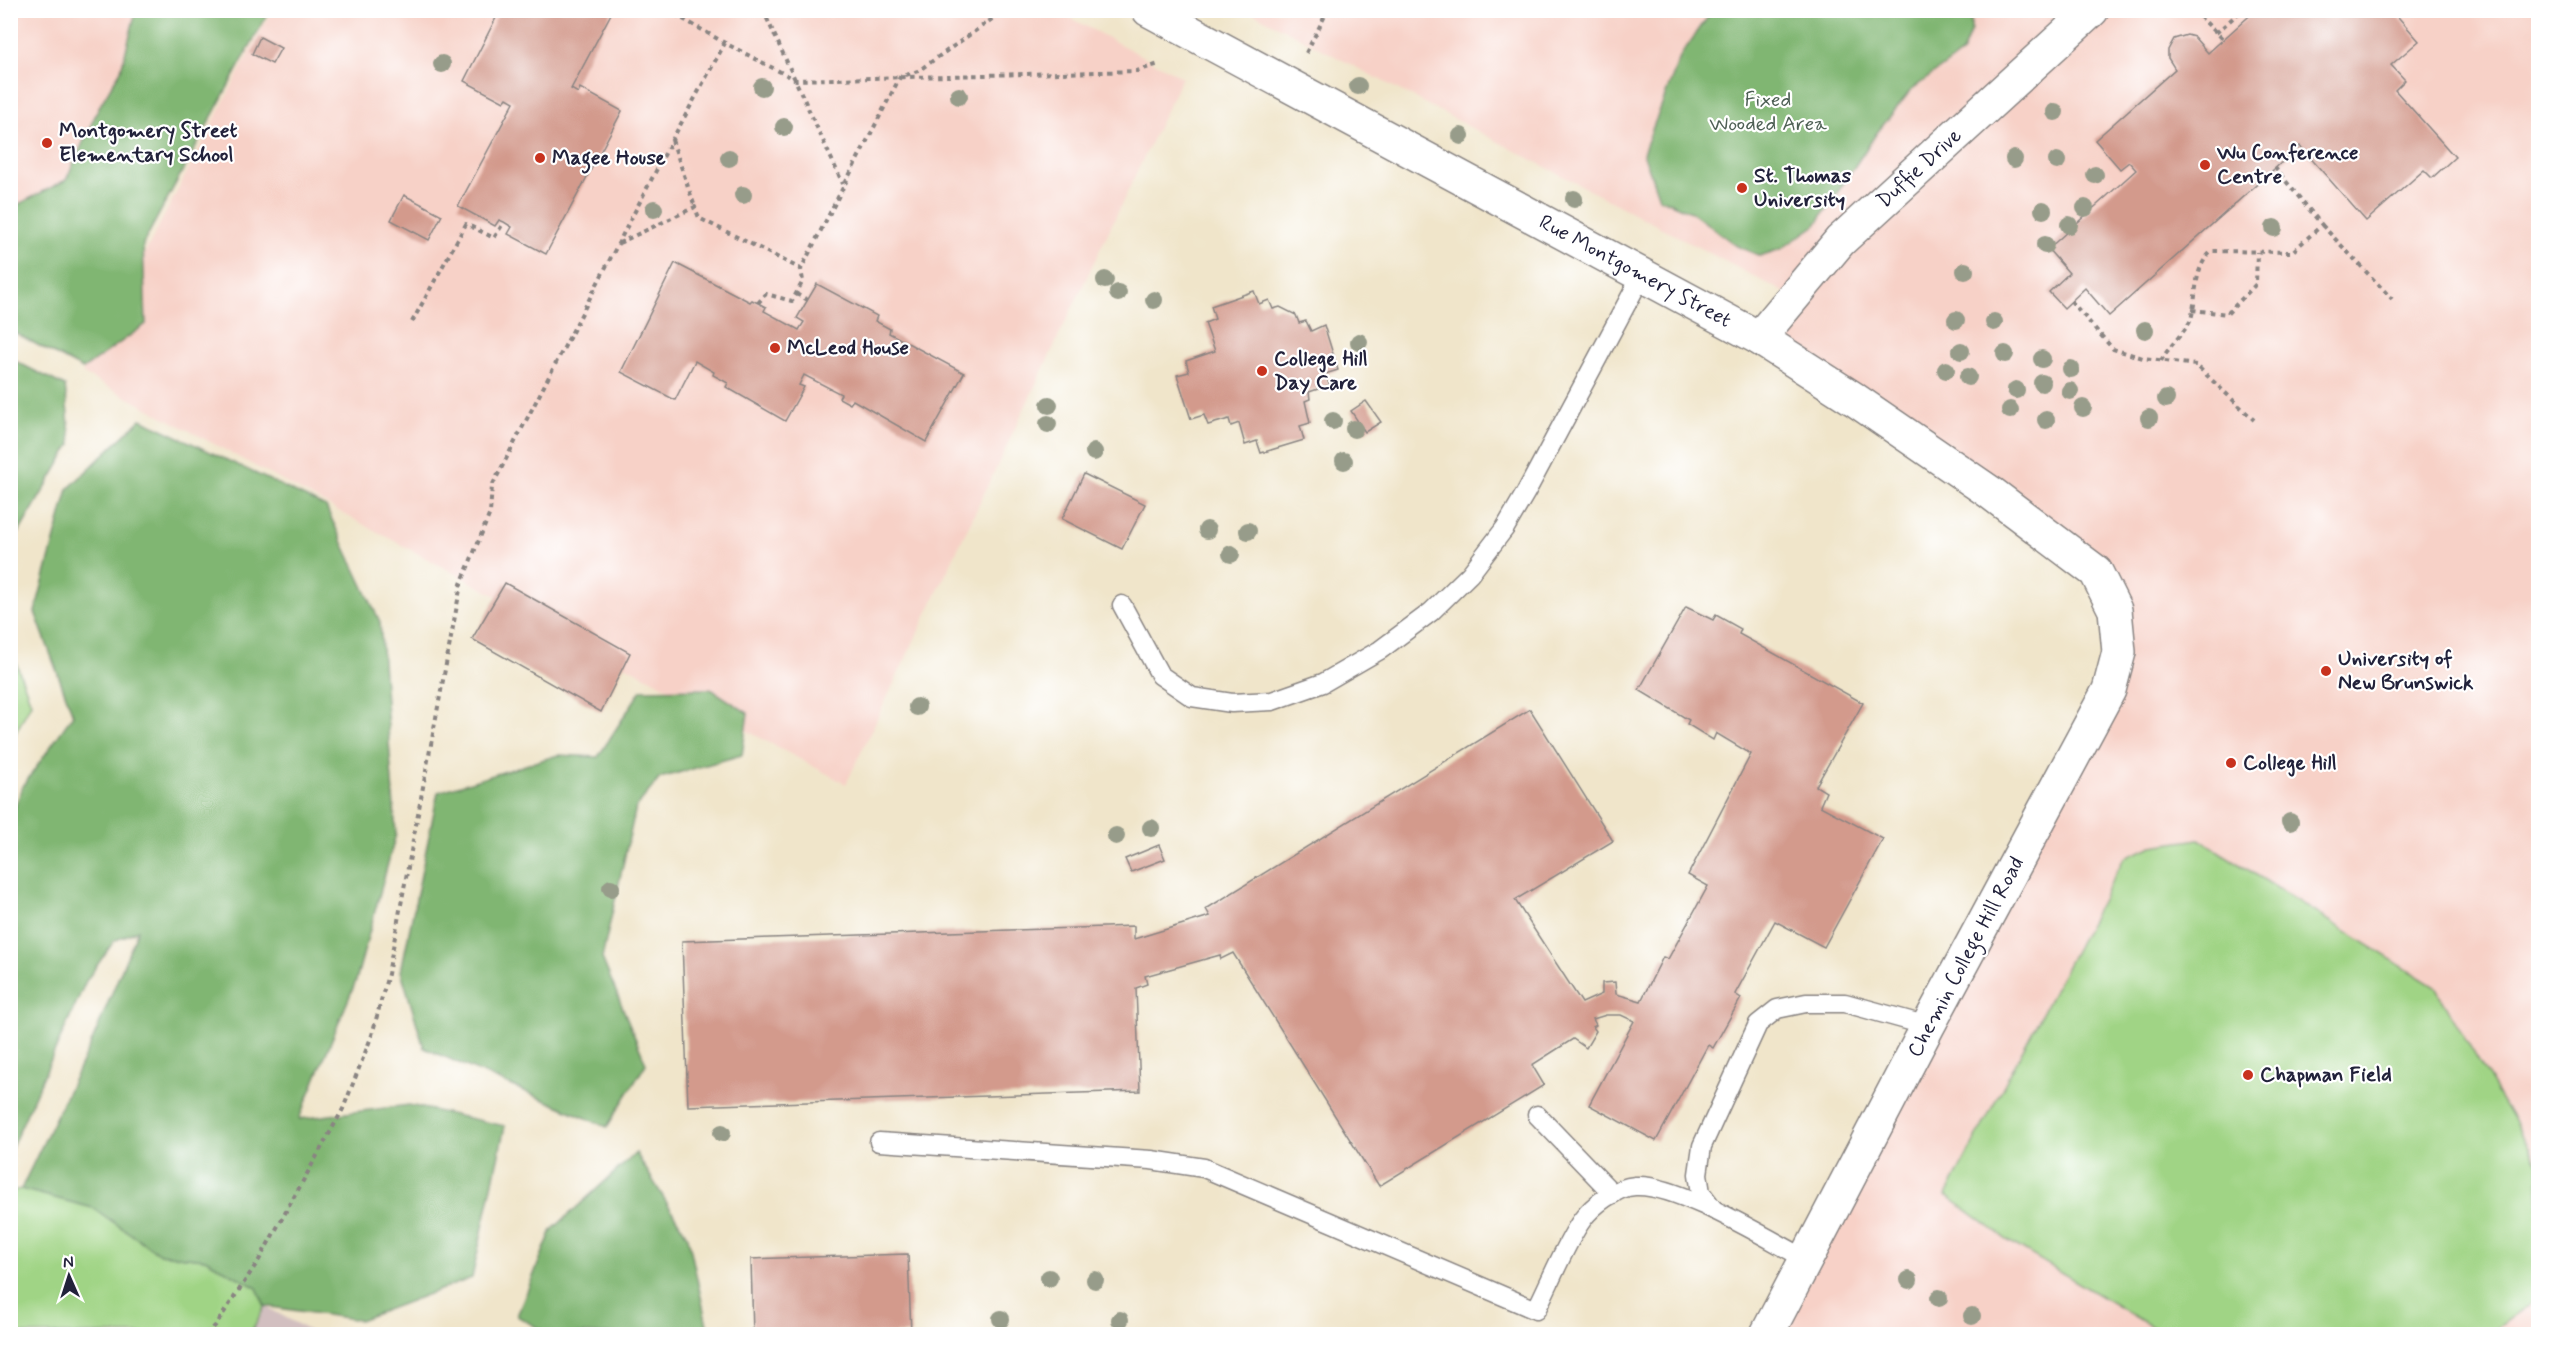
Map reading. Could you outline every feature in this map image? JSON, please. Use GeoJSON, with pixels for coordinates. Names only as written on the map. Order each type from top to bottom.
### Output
{"type":"FeatureCollection","features":[{"type":"Feature","properties":{"kind":"street","name":"Rue Montgomery Street"},"geometry":{"type":"LineString","coordinates":[[1149,10],[1759,338],[1854,399],[1991,493],[2096,572]]}},
{"type":"Feature","properties":{"kind":"street","name":"Duffie Drive"},"geometry":{"type":"LineString","coordinates":[[1759,338],[1840,241],[2092,10]]}},
{"type":"Feature","properties":{"kind":"street","name":"Chemin College Hill Road"},"geometry":{"type":"LineString","coordinates":[[1767,1335],[1928,1026],[2109,690],[2120,652],[2115,610],[2096,572]]}},
{"type":"Feature","properties":{"kind":"lane"},"geometry":{"type":"LineString","coordinates":[[1122,605],[1160,675],[1192,697],[1232,703],[1272,701],[1323,683],[1380,650],[1431,612],[1470,574],[1505,528],[1642,275]]}},
{"type":"Feature","properties":{"kind":"lane"},"geometry":{"type":"LineString","coordinates":[[1714,1210],[1701,1193],[1698,1174],[1702,1146],[1758,1024],[1777,1009],[1806,1003],[1845,1003],[1928,1026]]}},
{"type":"Feature","properties":{"kind":"lane"},"geometry":{"type":"LineString","coordinates":[[1537,1115],[1613,1194]]}},
{"type":"Feature","properties":{"kind":"lane"},"geometry":{"type":"LineString","coordinates":[[879,1143],[1151,1160],[1204,1168],[1536,1310],[1582,1221],[1595,1206],[1613,1194],[1633,1186],[1657,1187],[1714,1210],[1806,1259]]}},
{"type":"Feature","properties":{"kind":"path"},"geometry":{"type":"LineString","coordinates":[[667,10],[796,80],[1137,71],[1159,64]]}},
{"type":"Feature","properties":{"kind":"path"},"geometry":{"type":"LineString","coordinates":[[763,10],[844,185]]}},
{"type":"Feature","properties":{"kind":"path"},"geometry":{"type":"LineString","coordinates":[[758,303],[765,294],[792,301],[803,281],[801,269],[900,77],[918,71],[1005,10]]}},
{"type":"Feature","properties":{"kind":"path"},"geometry":{"type":"LineString","coordinates":[[1289,86],[1328,10]]}},
{"type":"Feature","properties":{"kind":"path"},"geometry":{"type":"LineString","coordinates":[[2193,10],[2224,40]]}},
{"type":"Feature","properties":{"kind":"path"},"geometry":{"type":"LineString","coordinates":[[2216,33],[2242,10]]}},
{"type":"Feature","properties":{"kind":"path"},"geometry":{"type":"LineString","coordinates":[[206,1335],[215,1326],[264,1250],[343,1109],[372,1035],[388,974],[461,584],[490,513],[492,486],[725,43]]}},
{"type":"Feature","properties":{"kind":"path"},"geometry":{"type":"LineString","coordinates":[[672,140],[699,218],[801,269]]}},
{"type":"Feature","properties":{"kind":"path"},"geometry":{"type":"LineString","coordinates":[[2275,168],[2322,225],[2392,299]]}},
{"type":"Feature","properties":{"kind":"path"},"geometry":{"type":"LineString","coordinates":[[619,243],[695,207]]}},
{"type":"Feature","properties":{"kind":"path"},"geometry":{"type":"LineString","coordinates":[[412,322],[466,224],[495,238],[504,222]]}},
{"type":"Feature","properties":{"kind":"path"},"geometry":{"type":"LineString","coordinates":[[2161,361],[2168,348],[2191,320],[2200,266],[2212,251],[2292,252],[2322,225]]}},
{"type":"Feature","properties":{"kind":"path"},"geometry":{"type":"LineString","coordinates":[[2192,310],[2227,314],[2256,284],[2257,252]]}},
{"type":"Feature","properties":{"kind":"path"},"geometry":{"type":"LineString","coordinates":[[796,294],[808,300]]}},
{"type":"Feature","properties":{"kind":"path"},"geometry":{"type":"LineString","coordinates":[[2071,301],[2113,349],[2161,361],[2187,363],[2201,367],[2254,420]]}},
{"type":"Feature","properties":{"kind":"shaded area","name":"Montgomery Street Elementary School"},"geometry":{"type":"Polygon","coordinates":[[[11,11],[136,11],[121,70],[99,107],[66,180],[11,208],[11,11]]]}},
{"type":"Feature","properties":{"kind":"shaded area"},"geometry":{"type":"Polygon","coordinates":[[[271,11],[1057,11],[1182,77],[846,784],[82,373],[271,11]]]}},
{"type":"Feature","properties":{"kind":"shaded area","name":"University of New Brunswick"},"geometry":{"type":"Polygon","coordinates":[[[1249,11],[2538,11],[2538,1334],[1773,1334],[2109,690],[2096,572],[1759,338],[1793,297],[1249,11]]]}},
{"type":"Feature","properties":{"kind":"shaded area"},"geometry":{"type":"Polygon","coordinates":[[[265,1306],[315,1334],[250,1334],[265,1306]]]}},
{"type":"Feature","properties":{"kind":"green space"},"geometry":{"type":"Polygon","coordinates":[[[136,11],[269,11],[143,244],[146,324],[83,369],[11,331],[11,208],[66,180],[99,107],[121,70],[136,11]]]}},
{"type":"Feature","properties":{"kind":"green space","name":"Fixed Wooded Area"},"geometry":{"type":"Polygon","coordinates":[[[1712,11],[1971,11],[1971,30],[1962,53],[1911,90],[1876,134],[1816,225],[1781,249],[1760,256],[1737,246],[1691,212],[1659,198],[1643,153],[1681,55],[1712,11]]]}},
{"type":"Feature","properties":{"kind":"green space"},"geometry":{"type":"Polygon","coordinates":[[[11,359],[65,386],[71,444],[11,546],[11,359]]]}},
{"type":"Feature","properties":{"kind":"green space"},"geometry":{"type":"Polygon","coordinates":[[[141,419],[326,507],[380,622],[396,834],[356,981],[299,1119],[409,1105],[505,1126],[472,1278],[360,1320],[265,1306],[257,1288],[205,1259],[160,1254],[93,1208],[21,1189],[93,1039],[138,930],[114,941],[86,981],[11,1149],[11,817],[23,786],[73,715],[35,612],[68,489],[141,419]]]}},
{"type":"Feature","properties":{"kind":"green space"},"geometry":{"type":"Polygon","coordinates":[[[10,647],[31,703],[11,742],[10,742],[10,647]]]}},
{"type":"Feature","properties":{"kind":"green space"},"geometry":{"type":"Polygon","coordinates":[[[711,689],[748,713],[742,755],[660,778],[636,807],[602,958],[646,1064],[607,1127],[424,1048],[401,971],[438,792],[558,755],[598,757],[641,690],[711,689]]]}},
{"type":"Feature","properties":{"kind":"green space","name":"Chapman Field"},"geometry":{"type":"Polygon","coordinates":[[[2199,839],[2435,987],[2538,1162],[2538,1298],[2489,1334],[2169,1334],[2149,1325],[2007,1240],[1946,1195],[2124,858],[2153,846],[2199,839]]]}},
{"type":"Feature","properties":{"kind":"green space"},"geometry":{"type":"Polygon","coordinates":[[[636,1153],[688,1237],[709,1334],[548,1334],[517,1316],[552,1230],[636,1153]]]}},
{"type":"Feature","properties":{"kind":"green space"},"geometry":{"type":"Polygon","coordinates":[[[21,1189],[93,1208],[160,1254],[205,1259],[257,1288],[265,1306],[250,1334],[11,1334],[11,1191],[21,1189]]]}},
{"type":"Feature","properties":{"kind":"building","name":"Magee House"},"geometry":{"type":"Polygon","coordinates":[[[500,10],[613,10],[571,89],[578,93],[580,88],[622,111],[546,254],[508,234],[512,227],[504,222],[499,220],[495,226],[458,206],[514,102],[507,98],[504,102],[464,81],[500,10]]]}},
{"type":"Feature","properties":{"kind":"building","name":"Wu Conference Centre"},"geometry":{"type":"Polygon","coordinates":[[[2256,10],[2392,10],[2419,41],[2391,65],[2405,80],[2395,90],[2455,157],[2432,178],[2424,170],[2366,221],[2300,146],[2109,316],[2085,288],[2064,308],[2049,292],[2069,273],[2048,249],[2136,170],[2129,162],[2120,169],[2095,140],[2175,69],[2168,58],[2168,50],[2174,39],[2187,35],[2194,37],[2208,53],[2256,10]]]}},
{"type":"Feature","properties":{"kind":"building"},"geometry":{"type":"Polygon","coordinates":[[[260,37],[281,48],[272,64],[252,54],[260,37]]]}},
{"type":"Feature","properties":{"kind":"building"},"geometry":{"type":"Polygon","coordinates":[[[404,195],[442,215],[429,240],[391,220],[404,195]]]}},
{"type":"Feature","properties":{"kind":"building","name":"McLeod House"},"geometry":{"type":"Polygon","coordinates":[[[675,263],[750,302],[752,300],[766,307],[764,311],[799,330],[804,322],[797,318],[817,284],[877,316],[875,321],[890,329],[889,333],[964,373],[926,442],[853,400],[850,404],[839,398],[841,394],[804,375],[799,385],[804,387],[785,421],[726,387],[728,383],[695,361],[675,400],[621,372],[675,263]]]}},
{"type":"Feature","properties":{"kind":"building","name":"College Hill Day Care"},"geometry":{"type":"Polygon","coordinates":[[[1254,291],[1259,304],[1269,300],[1273,309],[1280,307],[1296,315],[1299,323],[1306,321],[1311,331],[1324,325],[1338,370],[1325,374],[1330,385],[1309,392],[1310,399],[1305,401],[1310,423],[1300,426],[1304,440],[1261,453],[1257,441],[1245,445],[1239,423],[1231,426],[1229,419],[1208,425],[1204,415],[1191,419],[1177,375],[1189,372],[1186,361],[1215,351],[1205,323],[1215,319],[1211,306],[1254,291]]]}},
{"type":"Feature","properties":{"kind":"building"},"geometry":{"type":"Polygon","coordinates":[[[1366,401],[1381,422],[1365,432],[1351,411],[1366,401]]]}},
{"type":"Feature","properties":{"kind":"building"},"geometry":{"type":"Polygon","coordinates":[[[1084,474],[1145,504],[1122,549],[1062,519],[1084,474]]]}},
{"type":"Feature","properties":{"kind":"building"},"geometry":{"type":"Polygon","coordinates":[[[505,583],[630,653],[601,712],[472,639],[505,583]]]}},
{"type":"Feature","properties":{"kind":"building"},"geometry":{"type":"Polygon","coordinates":[[[1686,607],[1713,620],[1716,615],[1741,629],[1739,634],[1863,703],[1816,786],[1826,792],[1820,806],[1883,839],[1824,947],[1775,921],[1735,994],[1741,998],[1713,1048],[1708,1045],[1656,1141],[1589,1105],[1634,1021],[1621,1015],[1606,1015],[1593,1019],[1596,1025],[1593,1027],[1596,1031],[1586,1048],[1573,1039],[1532,1065],[1544,1085],[1379,1186],[1233,953],[1221,959],[1220,955],[1145,976],[1147,984],[1136,988],[1140,1091],[688,1106],[682,941],[1134,926],[1134,939],[1210,916],[1206,909],[1530,709],[1613,841],[1515,900],[1582,1003],[1602,994],[1602,983],[1615,982],[1616,994],[1641,1001],[1663,957],[1668,959],[1708,886],[1688,875],[1751,754],[1716,733],[1713,740],[1687,724],[1689,720],[1639,690],[1686,607]]]}},
{"type":"Feature","properties":{"kind":"building"},"geometry":{"type":"Polygon","coordinates":[[[1159,845],[1165,859],[1131,872],[1125,859],[1159,845]]]}},
{"type":"Feature","properties":{"kind":"building"},"geometry":{"type":"Polygon","coordinates":[[[908,1254],[911,1334],[753,1334],[751,1259],[908,1254]]]}},
{"type":"Feature","properties":{"kind":"place","name":"Montgomery Street Elementary School"},"geometry":{"type":"Point","coordinates":[47,143]}},
{"type":"Feature","properties":{"kind":"place","name":"Magee House"},"geometry":{"type":"Point","coordinates":[540,158]}},
{"type":"Feature","properties":{"kind":"place","name":"Wu Conference Centre"},"geometry":{"type":"Point","coordinates":[2205,165]}},
{"type":"Feature","properties":{"kind":"place","name":"St. Thomas University"},"geometry":{"type":"Point","coordinates":[1742,188]}},
{"type":"Feature","properties":{"kind":"place","name":"McLeod House"},"geometry":{"type":"Point","coordinates":[775,348]}},
{"type":"Feature","properties":{"kind":"place","name":"College Hill Day Care"},"geometry":{"type":"Point","coordinates":[1262,371]}},
{"type":"Feature","properties":{"kind":"place","name":"University of New Brunswick"},"geometry":{"type":"Point","coordinates":[2326,671]}},
{"type":"Feature","properties":{"kind":"place","name":"College Hill"},"geometry":{"type":"Point","coordinates":[2231,763]}},
{"type":"Feature","properties":{"kind":"place","name":"Chapman Field"},"geometry":{"type":"Point","coordinates":[2248,1075]}}]}
